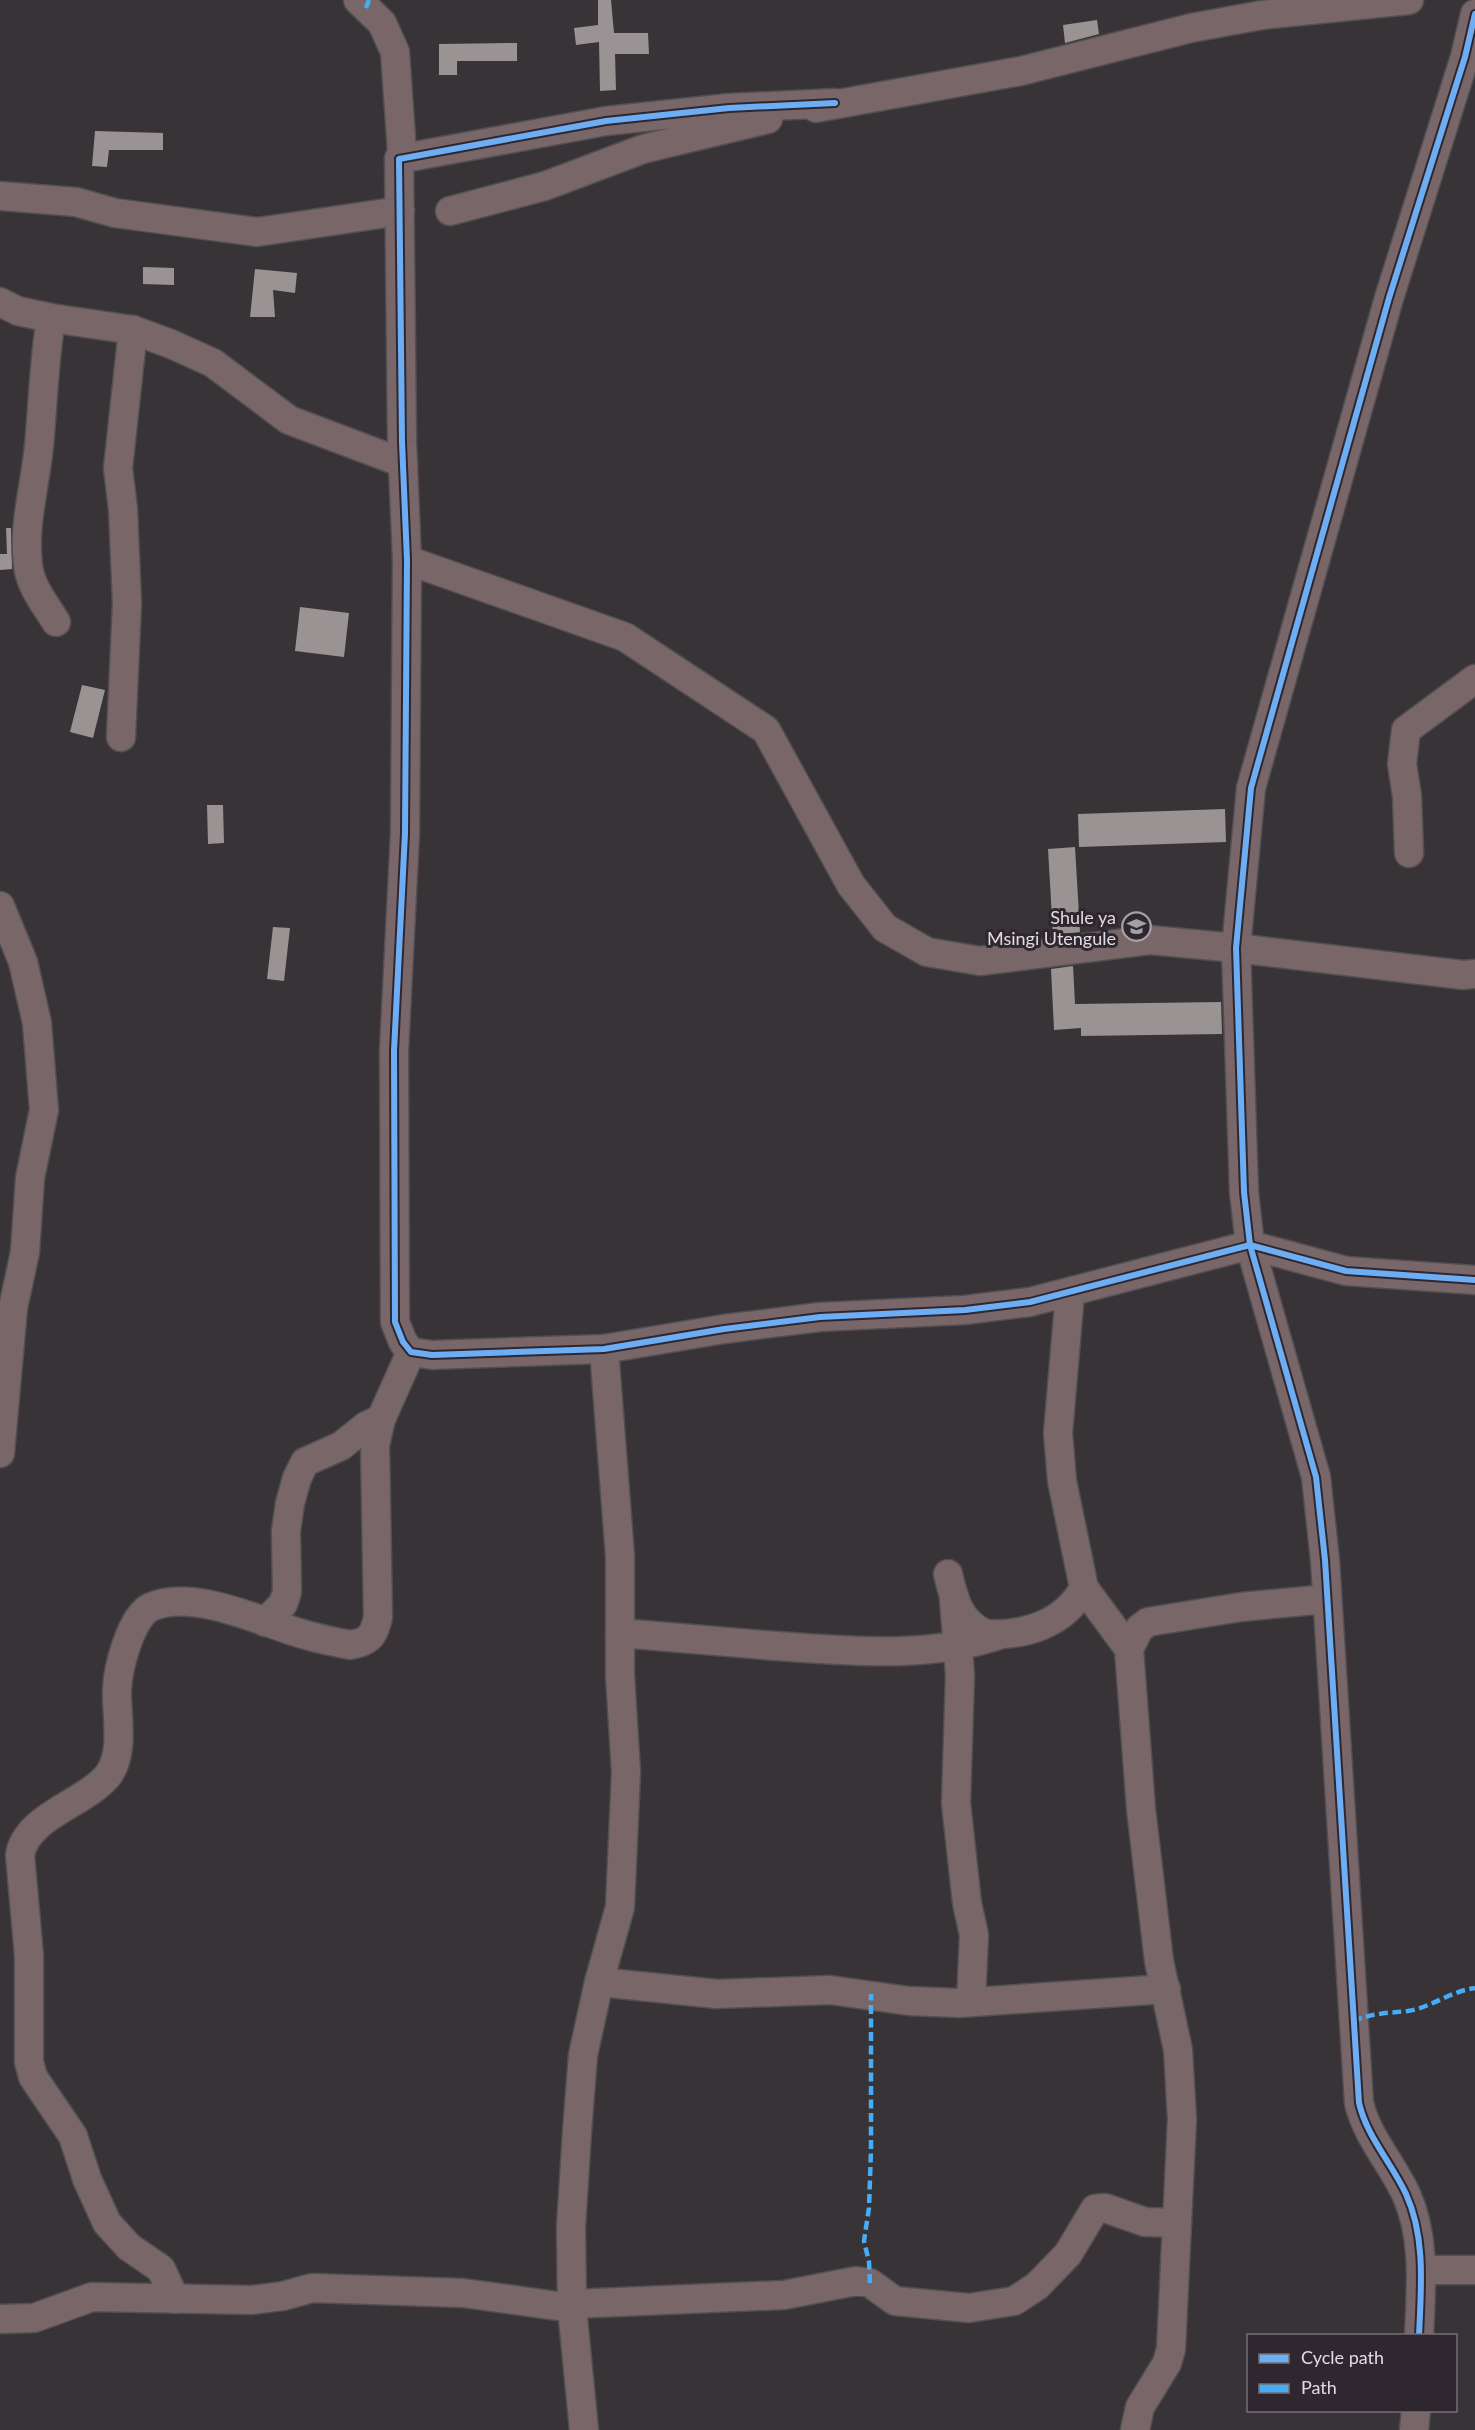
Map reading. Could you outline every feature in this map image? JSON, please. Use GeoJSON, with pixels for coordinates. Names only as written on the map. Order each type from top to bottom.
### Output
{"type":"FeatureCollection","features":[{"type":"Feature","properties":{"kind":"street"},"geometry":{"type":"LineString","coordinates":[[358,0],[382,23],[395,52],[402,152],[399,159],[403,463],[407,560],[405,833],[393,1051],[395,1322],[403,1342],[411,1352],[432,1355],[604,1350],[724,1329],[810,1318],[965,1310],[1030,1302],[1250,1245],[1346,1271],[1475,1280]]}},
{"type":"Feature","properties":{"kind":"street"},"geometry":{"type":"LineString","coordinates":[[450,211],[545,186],[643,149],[835,104],[1021,71],[1191,28],[1262,15],[1409,0]]}},
{"type":"Feature","properties":{"kind":"street"},"geometry":{"type":"LineString","coordinates":[[1419,2334],[1421,2270],[1414,2215],[1390,2162],[1364,2124],[1359,2103],[1327,1599],[1316,1476],[1250,1245],[1244,1192],[1236,948],[1251,788],[1389,298],[1465,57],[1475,14]]}},
{"type":"Feature","properties":{"kind":"street"},"geometry":{"type":"LineString","coordinates":[[399,159],[606,121],[729,108],[835,104]]}},
{"type":"Feature","properties":{"kind":"street"},"geometry":{"type":"LineString","coordinates":[[0,196],[76,202],[115,213],[257,232],[400,211]]}},
{"type":"Feature","properties":{"kind":"street"},"geometry":{"type":"LineString","coordinates":[[0,302],[18,311],[51,318],[133,330],[213,363],[289,420],[403,463]]}},
{"type":"Feature","properties":{"kind":"street"},"geometry":{"type":"LineString","coordinates":[[51,318],[43,367],[39,448],[30,504],[28,565],[32,583],[56,622]]}},
{"type":"Feature","properties":{"kind":"street"},"geometry":{"type":"LineString","coordinates":[[121,737],[127,603],[123,509],[118,468],[133,330]]}},
{"type":"Feature","properties":{"kind":"street"},"geometry":{"type":"LineString","coordinates":[[407,560],[625,638],[766,730],[851,885],[885,928],[927,952],[980,961],[1150,940],[1463,975],[1475,974]]}},
{"type":"Feature","properties":{"kind":"street"},"geometry":{"type":"LineString","coordinates":[[1409,853],[1407,796],[1401,764],[1406,730],[1475,679]]}},
{"type":"Feature","properties":{"kind":"street"},"geometry":{"type":"LineString","coordinates":[[0,906],[23,962],[37,1023],[44,1110],[30,1178],[25,1252],[13,1308],[0,1453]]}},
{"type":"Feature","properties":{"kind":"street"},"geometry":{"type":"LineString","coordinates":[[1070,1293],[1058,1433],[1062,1481],[1084,1588],[1129,1649]]}},
{"type":"Feature","properties":{"kind":"street"},"geometry":{"type":"LineString","coordinates":[[584,2430],[572,2306],[571,2227],[576,2132],[583,2055],[620,1896],[626,1772],[620,1634],[620,1556],[604,1350]]}},
{"type":"Feature","properties":{"kind":"street"},"geometry":{"type":"LineString","coordinates":[[175,2299],[161,2269],[129,2247],[107,2223],[87,2179],[73,2136],[33,2077],[29,2062],[29,1956],[20,1855],[22,1844],[35,1829],[108,1775],[112,1767],[118,1731],[117,1678],[126,1646],[142,1613],[152,1606],[191,1602],[350,1646],[366,1642],[372,1637],[378,1617],[375,1445],[381,1419],[411,1352]]}},
{"type":"Feature","properties":{"kind":"street"},"geometry":{"type":"LineString","coordinates":[[265,1622],[283,1604],[287,1592],[286,1531],[290,1503],[297,1478],[305,1462],[341,1446],[366,1426],[381,1419]]}},
{"type":"Feature","properties":{"kind":"street"},"geometry":{"type":"LineString","coordinates":[[971,2002],[974,1935],[967,1903],[956,1803],[960,1675],[951,1587],[964,1619],[974,1629],[986,1634],[999,1635]]}},
{"type":"Feature","properties":{"kind":"street"},"geometry":{"type":"LineString","coordinates":[[620,1634],[872,1652],[958,1646],[999,1635],[1036,1629],[1065,1614],[1075,1604],[1084,1588]]}},
{"type":"Feature","properties":{"kind":"street"},"geometry":{"type":"LineString","coordinates":[[1135,2430],[1140,2407],[1167,2363],[1171,2349],[1182,2119],[1178,2050],[1159,1961],[1141,1809],[1129,1649],[1139,1629],[1148,1622],[1220,1610],[1327,1599]]}},
{"type":"Feature","properties":{"kind":"street"},"geometry":{"type":"LineString","coordinates":[[599,1982],[717,1994],[830,1990],[909,2001],[971,2002],[1166,1989]]}},
{"type":"Feature","properties":{"kind":"street"},"geometry":{"type":"LineString","coordinates":[[0,2319],[34,2318],[92,2297],[252,2300],[283,2296],[312,2288],[377,2289],[463,2293],[572,2306],[784,2295],[856,2281],[870,2283],[895,2301],[969,2308],[1014,2301],[1037,2286],[1068,2254],[1095,2209],[1104,2208],[1145,2222],[1177,2223]]}},
{"type":"Feature","properties":{"kind":"street"},"geometry":{"type":"LineString","coordinates":[[1421,2270],[1475,2270]]}},
{"type":"Feature","properties":{"kind":"street"},"geometry":{"type":"LineString","coordinates":[[1414,2430],[1416,2412]]}},
{"type":"Feature","properties":{"kind":"building"},"geometry":{"type":"Polygon","coordinates":[[[598,0],[611,0],[614,33],[648,33],[649,54],[615,54],[616,90],[600,91],[599,42],[576,45],[574,28],[598,25],[598,0]]]}},
{"type":"Feature","properties":{"kind":"building"},"geometry":{"type":"Polygon","coordinates":[[[1097,20],[1099,34],[1065,43],[1063,25],[1097,20]]]}},
{"type":"Feature","properties":{"kind":"building"},"geometry":{"type":"Polygon","coordinates":[[[517,43],[517,61],[457,61],[457,75],[439,75],[439,44],[517,43]]]}},
{"type":"Feature","properties":{"kind":"building"},"geometry":{"type":"Polygon","coordinates":[[[95,131],[163,133],[163,150],[109,150],[107,167],[92,166],[95,131]]]}},
{"type":"Feature","properties":{"kind":"building"},"geometry":{"type":"Polygon","coordinates":[[[143,267],[174,268],[174,285],[143,284],[143,267]]]}},
{"type":"Feature","properties":{"kind":"building"},"geometry":{"type":"Polygon","coordinates":[[[255,269],[297,273],[295,293],[273,290],[275,317],[250,317],[255,269]]]}},
{"type":"Feature","properties":{"kind":"building"},"geometry":{"type":"Polygon","coordinates":[[[6,528],[11,528],[12,569],[0,570],[0,554],[7,554],[6,528]]]}},
{"type":"Feature","properties":{"kind":"building"},"geometry":{"type":"Polygon","coordinates":[[[300,607],[349,613],[344,657],[295,651],[300,607]]]}},
{"type":"Feature","properties":{"kind":"building"},"geometry":{"type":"Polygon","coordinates":[[[82,685],[105,690],[93,738],[70,732],[82,685]]]}},
{"type":"Feature","properties":{"kind":"building"},"geometry":{"type":"Polygon","coordinates":[[[207,805],[223,805],[224,843],[208,844],[207,805]]]}},
{"type":"Feature","properties":{"kind":"building"},"geometry":{"type":"Polygon","coordinates":[[[1225,809],[1226,842],[1079,847],[1078,814],[1225,809]]]}},
{"type":"Feature","properties":{"kind":"building"},"geometry":{"type":"Polygon","coordinates":[[[1075,847],[1080,932],[1053,935],[1048,849],[1075,847]]]}},
{"type":"Feature","properties":{"kind":"building"},"geometry":{"type":"Polygon","coordinates":[[[273,927],[290,928],[284,981],[267,979],[273,927]]]}},
{"type":"Feature","properties":{"kind":"building"},"geometry":{"type":"Polygon","coordinates":[[[1073,966],[1075,1004],[1221,1002],[1222,1034],[1081,1036],[1081,1028],[1054,1030],[1051,969],[1073,966]]]}},
{"type":"Feature","properties":{"kind":"marked path"},"geometry":{"type":"LineString","coordinates":[[366,8],[369,0]]}},
{"type":"Feature","properties":{"kind":"marked path"},"geometry":{"type":"LineString","coordinates":[[1353,2021],[1373,2015],[1417,2009],[1458,1992],[1475,1988]]}},
{"type":"Feature","properties":{"kind":"marked path"},"geometry":{"type":"LineString","coordinates":[[870,2283],[869,2262],[864,2241],[869,2208],[871,2150],[871,1994]]}},
{"type":"Feature","properties":{"kind":"cycle path"},"geometry":{"type":"LineString","coordinates":[[1419,2334],[1421,2263],[1417,2228],[1406,2194],[1373,2138],[1359,2103],[1325,1560],[1316,1477],[1250,1245],[1244,1192],[1236,948],[1251,788],[1389,298],[1465,57],[1475,14]]}},
{"type":"Feature","properties":{"kind":"cycle path"},"geometry":{"type":"LineString","coordinates":[[835,103],[729,108],[606,121],[399,159],[402,442],[407,560],[405,833],[394,1051],[395,1322],[403,1342],[411,1352],[432,1355],[604,1349],[724,1329],[820,1317],[965,1310],[1030,1302],[1250,1245],[1346,1271],[1475,1280]]}},
{"type":"Feature","properties":{"kind":"place","name":"Shule ya Msingi Utengule"},"geometry":{"type":"Point","coordinates":[1137,927]}}]}
